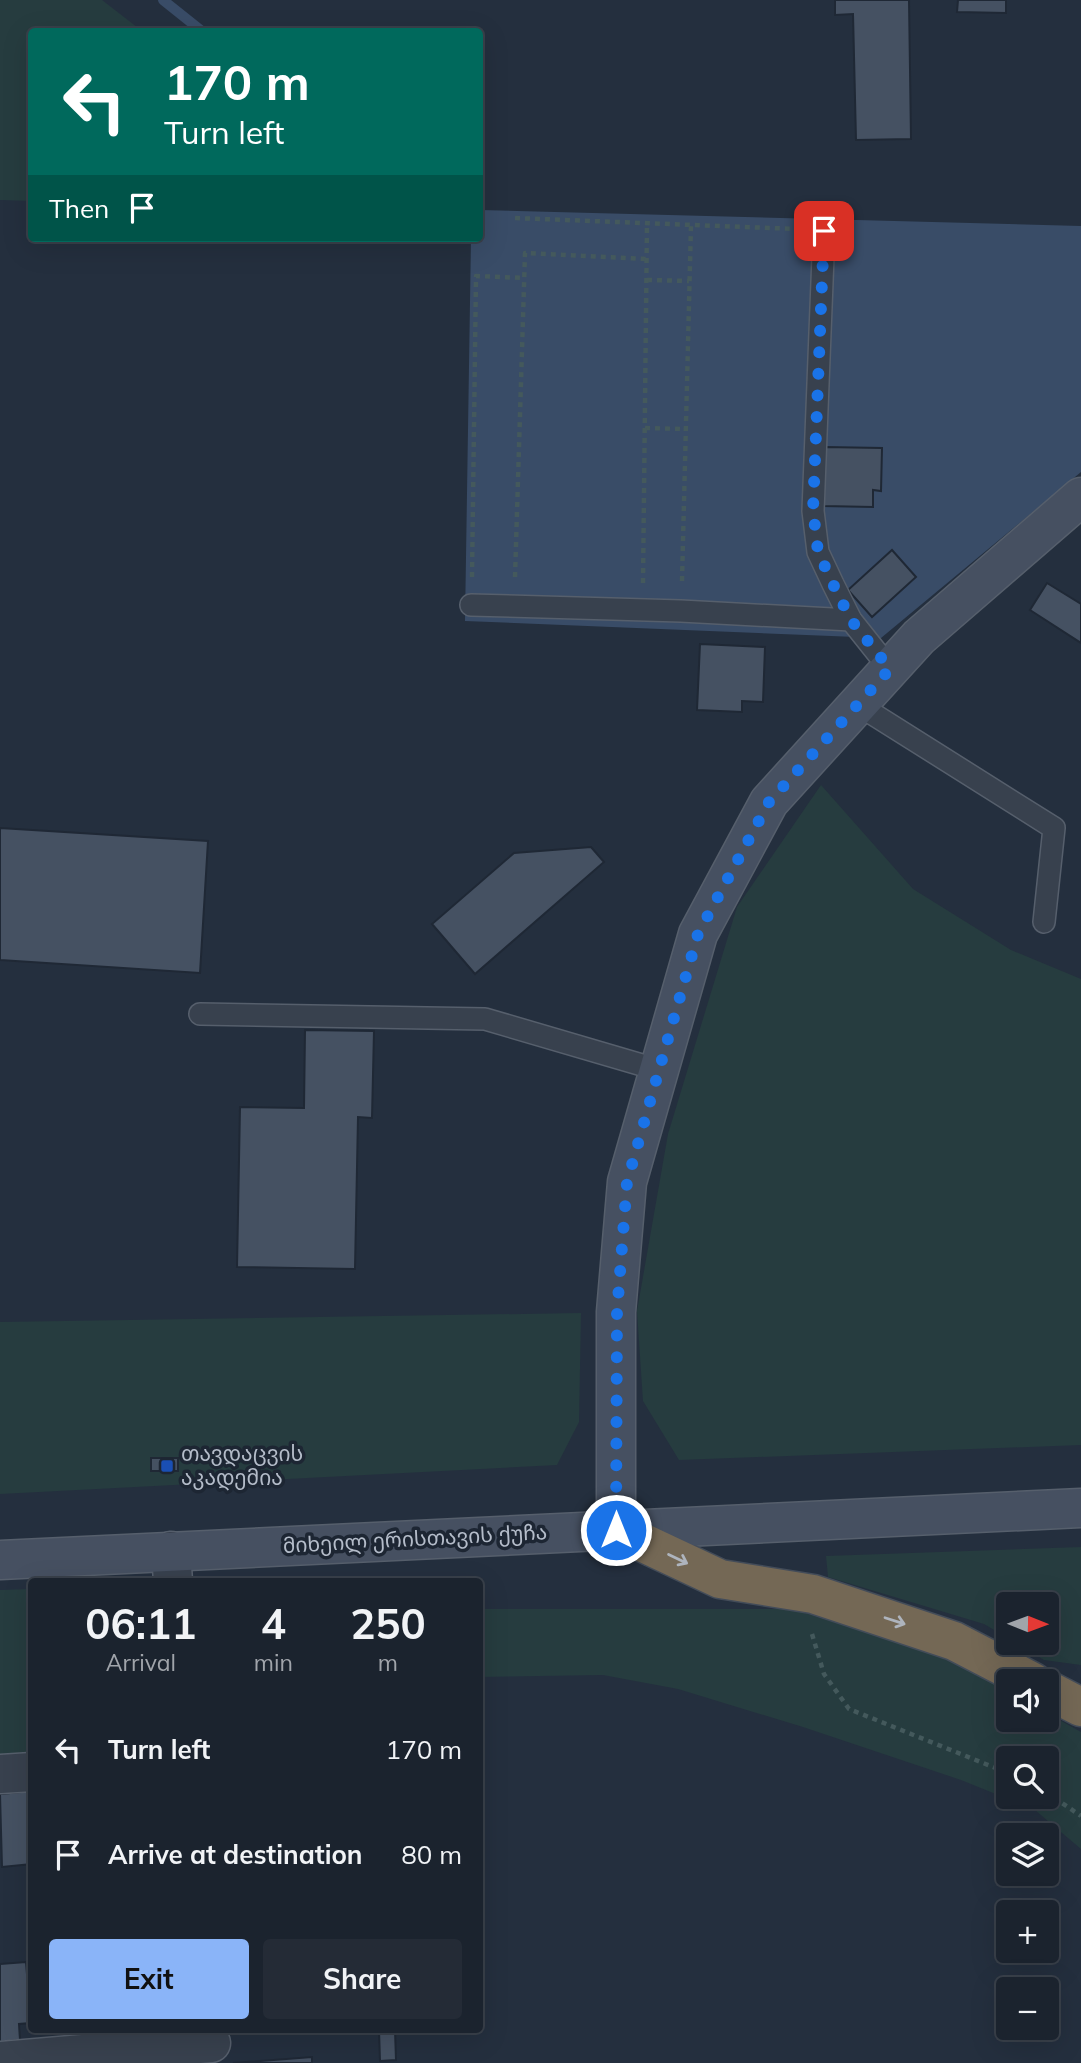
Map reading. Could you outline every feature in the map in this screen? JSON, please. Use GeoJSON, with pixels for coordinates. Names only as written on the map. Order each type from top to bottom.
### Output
{"type":"FeatureCollection","features":[{"type":"Feature","properties":{"kind":"highway"},"geometry":{"type":"LineString","coordinates":[[616,1530],[720,1579],[813,1594],[954,1641],[1008,1669]]}},
{"type":"Feature","properties":{"kind":"highway"},"geometry":{"type":"LineString","coordinates":[[1059,1696],[1081,1707]]}},
{"type":"Feature","properties":{"kind":"main road"},"geometry":{"type":"LineString","coordinates":[[616,1530],[617,1312],[627,1182],[698,934],[764,811],[857,704],[919,637],[1081,497]]}},
{"type":"Feature","properties":{"kind":"main road","name":"მიხეილ ერისთავის ქუჩა"},"geometry":{"type":"LineString","coordinates":[[0,1560],[172,1566],[616,1530],[1081,1508]]}},
{"type":"Feature","properties":{"kind":"street"},"geometry":{"type":"LineString","coordinates":[[0,1774],[28,1772]]}},
{"type":"Feature","properties":{"kind":"street"},"geometry":{"type":"LineString","coordinates":[[0,2061],[211,2045]]}},
{"type":"Feature","properties":{"kind":"lane"},"geometry":{"type":"LineString","coordinates":[[824,231],[813,510],[818,552],[851,620],[890,669]]}},
{"type":"Feature","properties":{"kind":"lane"},"geometry":{"type":"LineString","coordinates":[[471,605],[681,611],[851,620]]}},
{"type":"Feature","properties":{"kind":"lane"},"geometry":{"type":"LineString","coordinates":[[857,704],[1054,828],[1044,922]]}},
{"type":"Feature","properties":{"kind":"lane"},"geometry":{"type":"LineString","coordinates":[[201,1014],[485,1019],[659,1070]]}},
{"type":"Feature","properties":{"kind":"path"},"geometry":{"type":"LineString","coordinates":[[515,218],[824,231]]}},
{"type":"Feature","properties":{"kind":"path"},"geometry":{"type":"LineString","coordinates":[[643,610],[647,223]]}},
{"type":"Feature","properties":{"kind":"path"},"geometry":{"type":"LineString","coordinates":[[681,611],[691,225]]}},
{"type":"Feature","properties":{"kind":"path"},"geometry":{"type":"LineString","coordinates":[[514,606],[525,253],[647,259]]}},
{"type":"Feature","properties":{"kind":"path"},"geometry":{"type":"LineString","coordinates":[[471,605],[476,276],[524,278]]}},
{"type":"Feature","properties":{"kind":"path"},"geometry":{"type":"LineString","coordinates":[[647,280],[689,281]]}},
{"type":"Feature","properties":{"kind":"path"},"geometry":{"type":"LineString","coordinates":[[645,428],[685,429]]}},
{"type":"Feature","properties":{"kind":"path"},"geometry":{"type":"LineString","coordinates":[[813,1594],[812,1634],[824,1674],[849,1709],[996,1768]]}},
{"type":"Feature","properties":{"kind":"path"},"geometry":{"type":"LineString","coordinates":[[1059,1801],[1081,1816]]}},
{"type":"Feature","properties":{"kind":"green space"},"geometry":{"type":"Polygon","coordinates":[[[0,0],[102,0],[138,28],[28,28],[28,201],[0,200],[0,0]]]}},
{"type":"Feature","properties":{"kind":"green space"},"geometry":{"type":"Polygon","coordinates":[[[821,785],[913,889],[1011,950],[1081,979],[1081,1445],[679,1460],[643,1401],[637,1311],[668,1134],[737,907],[821,785]]]}},
{"type":"Feature","properties":{"kind":"green space"},"geometry":{"type":"Polygon","coordinates":[[[581,1313],[579,1422],[557,1465],[0,1494],[0,1322],[581,1313]]]}},
{"type":"Feature","properties":{"kind":"green space"},"geometry":{"type":"Polygon","coordinates":[[[1081,1547],[1081,1665],[1044,1660],[1037,1656],[1059,1656],[1059,1592],[996,1592],[996,1631],[984,1624],[828,1577],[826,1556],[1081,1547]]]}},
{"type":"Feature","properties":{"kind":"green space"},"geometry":{"type":"Polygon","coordinates":[[[28,1589],[28,1756],[0,1759],[0,1590],[28,1589]]]}},
{"type":"Feature","properties":{"kind":"green space"},"geometry":{"type":"Polygon","coordinates":[[[483,1609],[792,1609],[933,1653],[996,1685],[996,1732],[1059,1732],[1059,1720],[1081,1732],[1081,1849],[1059,1830],[1059,1823],[1050,1823],[1033,1809],[1059,1809],[1059,1746],[996,1746],[996,1794],[803,1727],[678,1689],[603,1675],[483,1677],[483,1609]]]}},
{"type":"Feature","properties":{"kind":"water"},"geometry":{"type":"Polygon","coordinates":[[[483,210],[1081,226],[1081,472],[881,638],[465,621],[471,242],[483,242],[483,210]]]}},
{"type":"Feature","properties":{"kind":"building"},"geometry":{"type":"Polygon","coordinates":[[[835,0],[909,0],[911,139],[856,140],[853,14],[835,15],[835,0]]]}},
{"type":"Feature","properties":{"kind":"building"},"geometry":{"type":"Polygon","coordinates":[[[958,0],[1006,0],[1006,13],[957,12],[958,0]]]}},
{"type":"Feature","properties":{"kind":"building"},"geometry":{"type":"Polygon","coordinates":[[[824,447],[882,448],[881,491],[873,490],[873,507],[823,506],[824,447]]]}},
{"type":"Feature","properties":{"kind":"building"},"geometry":{"type":"Polygon","coordinates":[[[892,550],[916,577],[872,617],[848,590],[892,550]]]}},
{"type":"Feature","properties":{"kind":"building"},"geometry":{"type":"Polygon","coordinates":[[[1047,583],[1081,604],[1081,643],[1030,610],[1047,583]]]}},
{"type":"Feature","properties":{"kind":"building"},"geometry":{"type":"Polygon","coordinates":[[[700,644],[765,647],[763,702],[742,701],[742,712],[697,710],[700,644]]]}},
{"type":"Feature","properties":{"kind":"building"},"geometry":{"type":"Polygon","coordinates":[[[0,828],[208,841],[200,973],[0,960],[0,828]]]}},
{"type":"Feature","properties":{"kind":"building"},"geometry":{"type":"Polygon","coordinates":[[[591,847],[604,862],[475,974],[432,924],[514,853],[591,847]]]}},
{"type":"Feature","properties":{"kind":"building"},"geometry":{"type":"Polygon","coordinates":[[[305,1030],[374,1031],[372,1118],[358,1117],[355,1269],[237,1267],[240,1107],[304,1108],[305,1030]]]}},
{"type":"Feature","properties":{"kind":"building"},"geometry":{"type":"Polygon","coordinates":[[[151,1458],[178,1458],[178,1471],[151,1471],[151,1458]]]}},
{"type":"Feature","properties":{"kind":"building"},"geometry":{"type":"Polygon","coordinates":[[[28,1791],[28,1864],[2,1867],[0,1794],[28,1791]]]}},
{"type":"Feature","properties":{"kind":"building"},"geometry":{"type":"Polygon","coordinates":[[[26,1962],[28,2023],[19,2024],[20,2040],[0,2042],[0,1964],[26,1962]]]}},
{"type":"Feature","properties":{"kind":"building"},"geometry":{"type":"Polygon","coordinates":[[[379,2033],[395,2033],[396,2060],[380,2061],[379,2033]]]}},
{"type":"Feature","properties":{"kind":"building"},"geometry":{"type":"Polygon","coordinates":[[[312,2057],[312,2063],[233,2063],[312,2057]]]}},
{"type":"Feature","properties":{"kind":"waterway"},"geometry":{"type":"LineString","coordinates":[[163,0],[198,28]]}},
{"type":"Feature","properties":{"kind":"place","name":"თავდაცვის აკადემია"},"geometry":{"type":"Point","coordinates":[167,1466]}},
{"type":"Feature","properties":{"kind":"route"},"geometry":{"type":"LineString","coordinates":[[616,1530],[617,1312],[627,1182],[698,934],[769,802],[890,669],[851,620],[818,552],[813,510],[824,231]]}}]}
